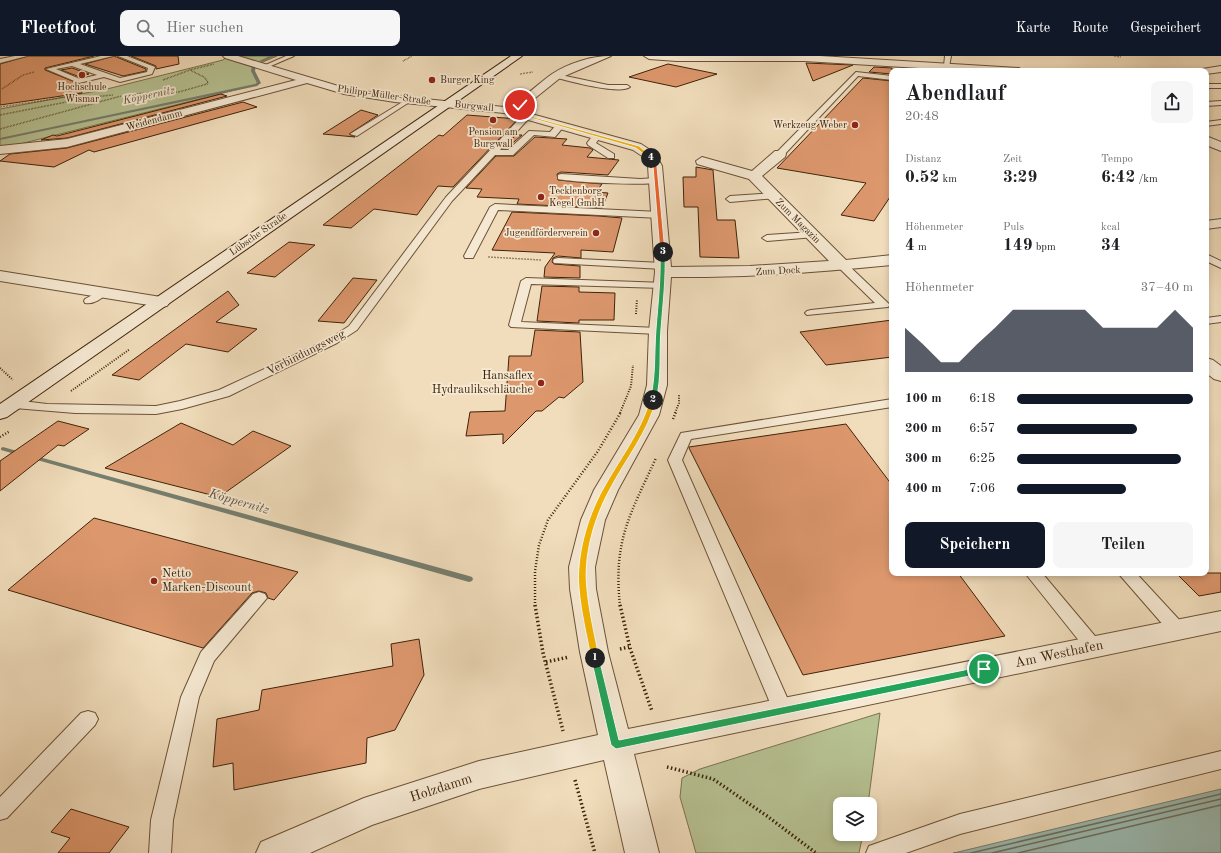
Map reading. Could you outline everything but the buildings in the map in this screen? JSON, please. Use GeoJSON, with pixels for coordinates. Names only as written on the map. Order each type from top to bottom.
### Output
{"type":"FeatureCollection","features":[{"type":"Feature","properties":{"kind":"street","name":"Philipp-Müller-Straße"},"geometry":{"type":"LineString","coordinates":[[228,56],[344,91],[448,104]]}},
{"type":"Feature","properties":{"kind":"street","name":"Lübsche Straße"},"geometry":{"type":"LineString","coordinates":[[7,408],[517,56]]}},
{"type":"Feature","properties":{"kind":"street","name":"Burgwall"},"geometry":{"type":"LineString","coordinates":[[448,104],[505,110],[520,105],[556,76],[569,69],[606,56]]}},
{"type":"Feature","properties":{"kind":"street"},"geometry":{"type":"LineString","coordinates":[[649,56],[677,58],[804,58],[947,61],[997,68]]}},
{"type":"Feature","properties":{"kind":"street"},"geometry":{"type":"LineString","coordinates":[[1209,71],[1221,69]]}},
{"type":"Feature","properties":{"kind":"street","name":"Weidendamm"},"geometry":{"type":"LineString","coordinates":[[0,150],[67,143],[307,80]]}},
{"type":"Feature","properties":{"kind":"street"},"geometry":{"type":"LineString","coordinates":[[505,110],[638,147],[650,156],[655,166],[660,216],[663,274],[658,330],[657,385],[649,415],[606,490],[593,520],[582,567],[583,589],[594,652],[642,853]]}},
{"type":"Feature","properties":{"kind":"street"},"geometry":{"type":"LineString","coordinates":[[1209,141],[1221,147]]}},
{"type":"Feature","properties":{"kind":"street"},"geometry":{"type":"LineString","coordinates":[[702,161],[754,176],[780,154]]}},
{"type":"Feature","properties":{"kind":"street","name":"Zum Magazin"},"geometry":{"type":"LineString","coordinates":[[754,176],[842,266]]}},
{"type":"Feature","properties":{"kind":"street"},"geometry":{"type":"LineString","coordinates":[[1209,225],[1221,223]]}},
{"type":"Feature","properties":{"kind":"street","name":"Zum Dock"},"geometry":{"type":"LineString","coordinates":[[663,274],[734,273],[791,270],[889,260]]}},
{"type":"Feature","properties":{"kind":"street"},"geometry":{"type":"LineString","coordinates":[[0,276],[96,296],[161,302]]}},
{"type":"Feature","properties":{"kind":"street"},"geometry":{"type":"LineString","coordinates":[[1209,366],[1221,375]]}},
{"type":"Feature","properties":{"kind":"street","name":"Am Westhafen"},"geometry":{"type":"LineString","coordinates":[[616,745],[1221,622]]}},
{"type":"Feature","properties":{"kind":"street","name":"Holzdamm"},"geometry":{"type":"LineString","coordinates":[[280,851],[371,810],[480,775],[568,754],[616,745]]}},
{"type":"Feature","properties":{"kind":"lane"},"geometry":{"type":"LineString","coordinates":[[0,61],[24,56]]}},
{"type":"Feature","properties":{"kind":"lane"},"geometry":{"type":"LineString","coordinates":[[104,75],[79,81],[49,69],[110,56]]}},
{"type":"Feature","properties":{"kind":"lane"},"geometry":{"type":"LineString","coordinates":[[73,64],[120,80],[150,73],[152,67],[121,56]]}},
{"type":"Feature","properties":{"kind":"lane"},"geometry":{"type":"LineString","coordinates":[[257,65],[291,56]]}},
{"type":"Feature","properties":{"kind":"lane"},"geometry":{"type":"LineString","coordinates":[[780,154],[856,74],[889,78]]}},
{"type":"Feature","properties":{"kind":"lane"},"geometry":{"type":"LineString","coordinates":[[556,76],[608,88],[627,87]]}},
{"type":"Feature","properties":{"kind":"lane"},"geometry":{"type":"LineString","coordinates":[[1209,86],[1221,86]]}},
{"type":"Feature","properties":{"kind":"lane"},"geometry":{"type":"LineString","coordinates":[[354,134],[408,100]]}},
{"type":"Feature","properties":{"kind":"lane"},"geometry":{"type":"LineString","coordinates":[[1209,104],[1221,103]]}},
{"type":"Feature","properties":{"kind":"lane","name":"Verbindungsweg"},"geometry":{"type":"LineString","coordinates":[[7,408],[156,410],[182,405],[224,393],[334,341],[353,328],[449,199],[527,116]]}},
{"type":"Feature","properties":{"kind":"lane"},"geometry":{"type":"LineString","coordinates":[[1209,124],[1221,122]]}},
{"type":"Feature","properties":{"kind":"lane"},"geometry":{"type":"LineString","coordinates":[[493,152],[510,153],[532,133],[552,135],[561,125]]}},
{"type":"Feature","properties":{"kind":"lane"},"geometry":{"type":"LineString","coordinates":[[597,136],[590,143],[611,156]]}},
{"type":"Feature","properties":{"kind":"lane"},"geometry":{"type":"LineString","coordinates":[[561,177],[640,182],[657,181]]}},
{"type":"Feature","properties":{"kind":"lane"},"geometry":{"type":"LineString","coordinates":[[730,199],[773,196]]}},
{"type":"Feature","properties":{"kind":"lane"},"geometry":{"type":"LineString","coordinates":[[469,256],[495,207],[660,216]]}},
{"type":"Feature","properties":{"kind":"lane"},"geometry":{"type":"LineString","coordinates":[[766,238],[812,235]]}},
{"type":"Feature","properties":{"kind":"lane"},"geometry":{"type":"LineString","coordinates":[[1209,258],[1221,265]]}},
{"type":"Feature","properties":{"kind":"lane"},"geometry":{"type":"LineString","coordinates":[[558,261],[663,274]]}},
{"type":"Feature","properties":{"kind":"lane"},"geometry":{"type":"LineString","coordinates":[[811,314],[884,305],[842,266]]}},
{"type":"Feature","properties":{"kind":"lane"},"geometry":{"type":"LineString","coordinates":[[658,330],[515,325],[526,281],[663,274]]}},
{"type":"Feature","properties":{"kind":"lane"},"geometry":{"type":"LineString","coordinates":[[1209,321],[1221,319]]}},
{"type":"Feature","properties":{"kind":"lane"},"geometry":{"type":"LineString","coordinates":[[783,711],[675,460],[686,436],[889,403]]}},
{"type":"Feature","properties":{"kind":"lane"},"geometry":{"type":"LineString","coordinates":[[1035,576],[1094,647]]}},
{"type":"Feature","properties":{"kind":"lane"},"geometry":{"type":"LineString","coordinates":[[1129,576],[1178,630]]}},
{"type":"Feature","properties":{"kind":"lane"},"geometry":{"type":"LineString","coordinates":[[160,853],[162,820],[190,697],[206,657],[259,598]]}},
{"type":"Feature","properties":{"kind":"lane"},"geometry":{"type":"LineString","coordinates":[[0,811],[88,719]]}},
{"type":"Feature","properties":{"kind":"lane"},"geometry":{"type":"LineString","coordinates":[[877,853],[960,824],[1221,760]]}},
{"type":"Feature","properties":{"kind":"path"},"geometry":{"type":"LineString","coordinates":[[403,61],[412,56]]}},
{"type":"Feature","properties":{"kind":"path"},"geometry":{"type":"LineString","coordinates":[[1114,56],[1121,56]]}},
{"type":"Feature","properties":{"kind":"path"},"geometry":{"type":"LineString","coordinates":[[0,116],[92,97],[178,92],[207,84],[208,82],[204,77],[191,72],[190,70]]}},
{"type":"Feature","properties":{"kind":"path"},"geometry":{"type":"LineString","coordinates":[[0,107],[85,94],[82,87],[86,83],[79,81]]}},
{"type":"Feature","properties":{"kind":"path"},"geometry":{"type":"LineString","coordinates":[[469,256],[558,261]]}},
{"type":"Feature","properties":{"kind":"path"},"geometry":{"type":"LineString","coordinates":[[0,368],[14,380]]}},
{"type":"Feature","properties":{"kind":"path"},"geometry":{"type":"LineString","coordinates":[[568,754],[595,853]]}},
{"type":"Feature","properties":{"kind":"path"},"geometry":{"type":"LineString","coordinates":[[667,767],[713,779],[767,816],[816,853]]}},
{"type":"Feature","properties":{"kind":"green space"},"geometry":{"type":"Polygon","coordinates":[[[228,56],[277,56],[256,65],[252,70],[258,82],[255,85],[0,149],[0,109],[107,89],[223,60],[228,56]]]}},
{"type":"Feature","properties":{"kind":"green space"},"geometry":{"type":"Polygon","coordinates":[[[880,713],[869,797],[833,797],[833,841],[862,841],[859,853],[696,853],[680,797],[682,778],[700,769],[880,713]]]}},
{"type":"Feature","properties":{"kind":"water"},"geometry":{"type":"Polygon","coordinates":[[[1221,789],[1221,853],[953,853],[958,852],[1221,789]]]}},
{"type":"Feature","properties":{"kind":"waterway","name":"Köppernitz"},"geometry":{"type":"LineString","coordinates":[[261,61],[273,56]]}},
{"type":"Feature","properties":{"kind":"waterway","name":"Köppernitz"},"geometry":{"type":"LineString","coordinates":[[0,139],[256,85],[259,83],[253,71],[254,65]]}},
{"type":"Feature","properties":{"kind":"waterway","name":"Köppernitz"},"geometry":{"type":"LineString","coordinates":[[3,449],[22,454]]}},
{"type":"Feature","properties":{"kind":"waterway","name":"Köppernitz"},"geometry":{"type":"LineString","coordinates":[[32,457],[469,579]]}},
{"type":"Feature","properties":{"kind":"place","name":"Hochschule Wismar"},"geometry":{"type":"Point","coordinates":[82,75]}},
{"type":"Feature","properties":{"kind":"place","name":"Burger King"},"geometry":{"type":"Point","coordinates":[432,80]}},
{"type":"Feature","properties":{"kind":"place","name":"Pension am Burgwall"},"geometry":{"type":"Point","coordinates":[493,120]}},
{"type":"Feature","properties":{"kind":"place","name":"Werkzeug Weber"},"geometry":{"type":"Point","coordinates":[855,125]}},
{"type":"Feature","properties":{"kind":"place","name":"Tecklenborg Kegel GmbH"},"geometry":{"type":"Point","coordinates":[541,197]}},
{"type":"Feature","properties":{"kind":"place","name":"Jugendförderverein"},"geometry":{"type":"Point","coordinates":[596,233]}},
{"type":"Feature","properties":{"kind":"place","name":"Hansaflex Hydraulikschläuche"},"geometry":{"type":"Point","coordinates":[541,383]}},
{"type":"Feature","properties":{"kind":"place","name":"Netto Marken-Discount"},"geometry":{"type":"Point","coordinates":[154,581]}},
{"type":"Feature","properties":{"kind":"route"},"geometry":{"type":"LineString","coordinates":[[520,105],[505,110],[638,147],[650,156],[655,166],[664,272],[658,330],[657,385],[649,415],[606,490],[593,520],[582,567],[583,589],[594,652],[616,745],[984,669]]}}]}
